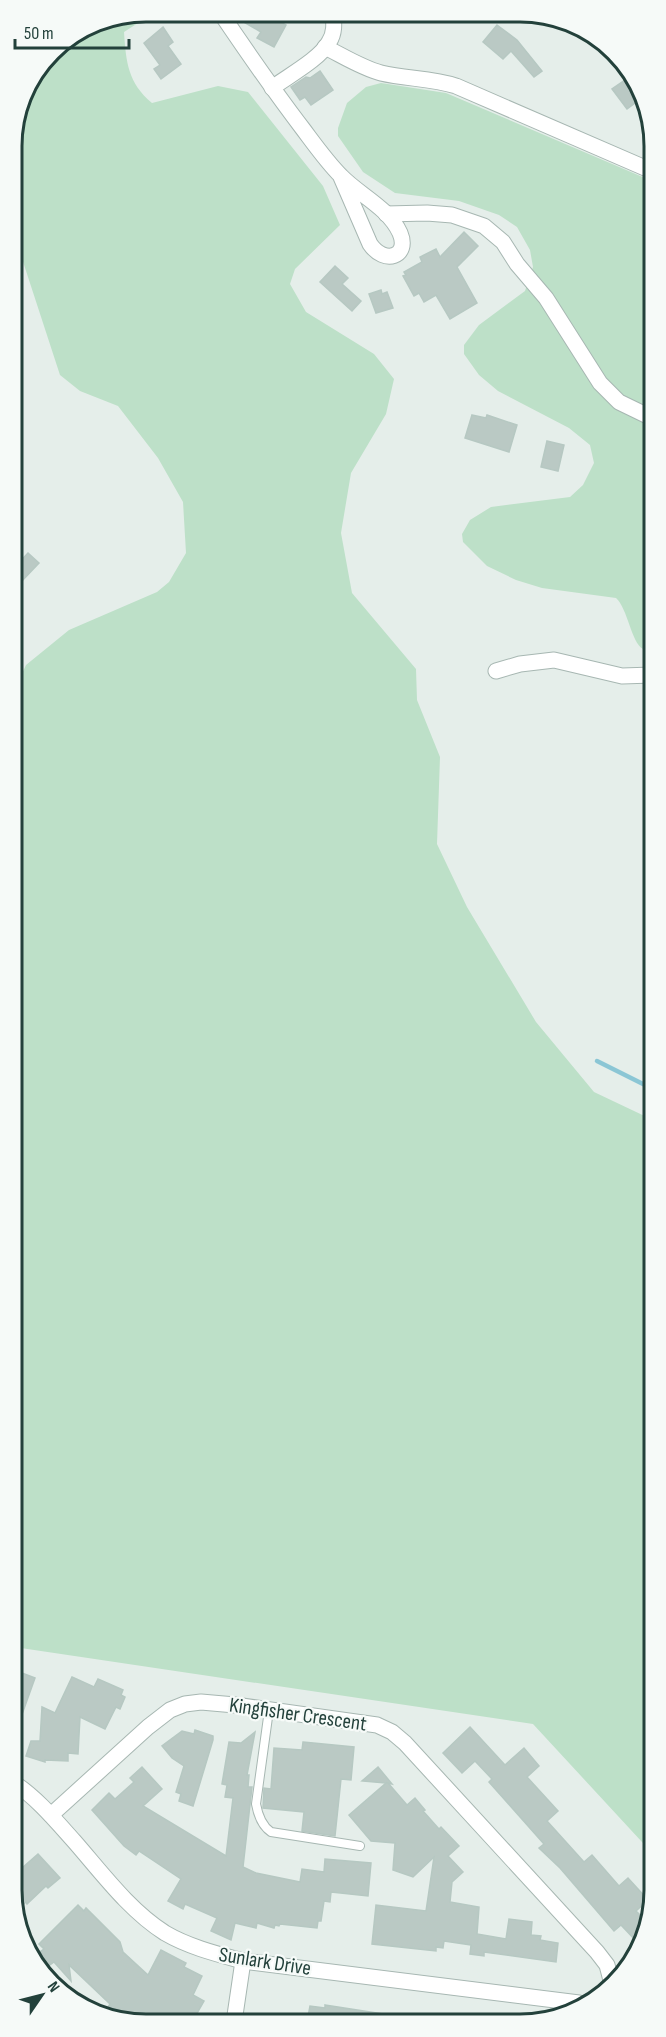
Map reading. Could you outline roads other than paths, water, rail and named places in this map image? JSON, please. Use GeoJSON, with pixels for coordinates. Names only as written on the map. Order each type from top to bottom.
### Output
{"type":"FeatureCollection","features":[{"type":"Feature","properties":{"kind":"street"},"geometry":{"type":"LineString","coordinates":[[227,22],[272,88],[341,177],[386,214],[395,225],[401,236],[402,244],[397,254],[379,255],[370,244],[341,177]]}},
{"type":"Feature","properties":{"kind":"street"},"geometry":{"type":"LineString","coordinates":[[272,88],[322,52],[334,30],[334,22]]}},
{"type":"Feature","properties":{"kind":"street"},"geometry":{"type":"LineString","coordinates":[[325,47],[380,73],[446,82],[644,168]]}},
{"type":"Feature","properties":{"kind":"street"},"geometry":{"type":"LineString","coordinates":[[386,214],[427,213],[452,216],[484,226],[503,242],[517,264],[546,298],[600,383],[619,402],[644,414]]}},
{"type":"Feature","properties":{"kind":"street"},"geometry":{"type":"LineString","coordinates":[[496,670],[520,664],[554,660],[622,676],[644,675]]}},
{"type":"Feature","properties":{"kind":"street","name":"Kingfisher Crescent"},"geometry":{"type":"LineString","coordinates":[[51,1815],[148,1726],[170,1710],[185,1704],[198,1702],[377,1725],[393,1733],[426,1766],[597,1953],[607,1965],[610,1975]]}},
{"type":"Feature","properties":{"kind":"street","name":"Sunlark Drive"},"geometry":{"type":"LineString","coordinates":[[22,1791],[51,1815],[126,1900],[166,1933],[192,1946],[243,1961],[573,2002]]}},
{"type":"Feature","properties":{"kind":"street"},"geometry":{"type":"LineString","coordinates":[[235,2014],[243,1961]]}},
{"type":"Feature","properties":{"kind":"lane"},"geometry":{"type":"LineString","coordinates":[[269,1710],[256,1804],[258,1815],[266,1828],[271,1832],[360,1846]]}},
{"type":"Feature","properties":{"kind":"waterway"},"geometry":{"type":"LineString","coordinates":[[597,1061],[643,1084]]}}]}
